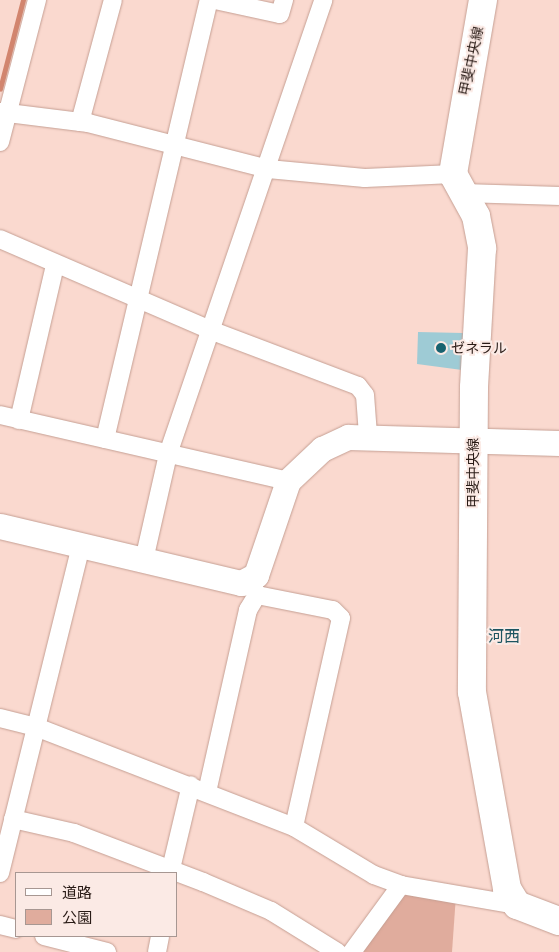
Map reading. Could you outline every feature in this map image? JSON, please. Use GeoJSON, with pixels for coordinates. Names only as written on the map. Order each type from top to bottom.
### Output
{"type":"FeatureCollection","features":[{"type":"Feature","properties":{"kind":"main road","name":"甲斐中央線"},"geometry":{"type":"LineString","coordinates":[[483,0],[459,184],[476,216],[482,248],[473,439],[472,692],[507,889],[517,905]]}},
{"type":"Feature","properties":{"kind":"main road"},"geometry":{"type":"LineString","coordinates":[[517,905],[559,921]]}},
{"type":"Feature","properties":{"kind":"street"},"geometry":{"type":"LineString","coordinates":[[0,142],[3,112],[37,0]]}},
{"type":"Feature","properties":{"kind":"street"},"geometry":{"type":"LineString","coordinates":[[80,122],[113,0]]}},
{"type":"Feature","properties":{"kind":"street"},"geometry":{"type":"LineString","coordinates":[[105,439],[210,0]]}},
{"type":"Feature","properties":{"kind":"street"},"geometry":{"type":"LineString","coordinates":[[215,0],[280,14],[284,0]]}},
{"type":"Feature","properties":{"kind":"street"},"geometry":{"type":"LineString","coordinates":[[144,560],[168,454],[268,169],[323,0]]}},
{"type":"Feature","properties":{"kind":"street"},"geometry":{"type":"LineString","coordinates":[[3,112],[80,122],[268,169],[459,184],[559,196]]}},
{"type":"Feature","properties":{"kind":"street"},"geometry":{"type":"LineString","coordinates":[[0,238],[55,265],[140,297],[210,330],[358,386],[365,395],[368,435]]}},
{"type":"Feature","properties":{"kind":"street"},"geometry":{"type":"LineString","coordinates":[[19,420],[55,265]]}},
{"type":"Feature","properties":{"kind":"street"},"geometry":{"type":"LineString","coordinates":[[0,415],[288,481]]}},
{"type":"Feature","properties":{"kind":"street"},"geometry":{"type":"LineString","coordinates":[[207,792],[248,610],[288,481],[322,449],[368,435],[559,443]]}},
{"type":"Feature","properties":{"kind":"street"},"geometry":{"type":"LineString","coordinates":[[0,526],[254,588],[333,610],[341,618],[294,827]]}},
{"type":"Feature","properties":{"kind":"street"},"geometry":{"type":"LineString","coordinates":[[0,873],[81,545]]}},
{"type":"Feature","properties":{"kind":"street"},"geometry":{"type":"LineString","coordinates":[[0,718],[36,727],[191,785],[294,827],[374,875],[401,885],[517,905]]}},
{"type":"Feature","properties":{"kind":"street"},"geometry":{"type":"LineString","coordinates":[[13,819],[74,833],[171,872],[191,785]]}},
{"type":"Feature","properties":{"kind":"street"},"geometry":{"type":"LineString","coordinates":[[178,875],[271,911],[336,952]]}},
{"type":"Feature","properties":{"kind":"street"},"geometry":{"type":"LineString","coordinates":[[352,952],[401,885]]}},
{"type":"Feature","properties":{"kind":"street"},"geometry":{"type":"LineString","coordinates":[[0,925],[15,929]]}},
{"type":"Feature","properties":{"kind":"street"},"geometry":{"type":"LineString","coordinates":[[48,937],[107,952]]}},
{"type":"Feature","properties":{"kind":"street"},"geometry":{"type":"LineString","coordinates":[[157,952],[160,937]]}},
{"type":"Feature","properties":{"kind":"green space"},"geometry":{"type":"Polygon","coordinates":[[[401,885],[456,895],[452,952],[352,952],[401,885]]]}},
{"type":"Feature","properties":{"kind":"building"},"geometry":{"type":"Polygon","coordinates":[[[418,332],[463,333],[462,370],[417,364],[418,332]]]}},
{"type":"Feature","properties":{"kind":"waterway"},"geometry":{"type":"LineString","coordinates":[[0,89],[23,0]]}},
{"type":"Feature","properties":{"kind":"place","name":"ゼネラル"},"geometry":{"type":"Point","coordinates":[441,348]}},
{"type":"Feature","properties":{"kind":"district","name":"河西"},"geometry":{"type":"Point","coordinates":[504,637]}}]}
